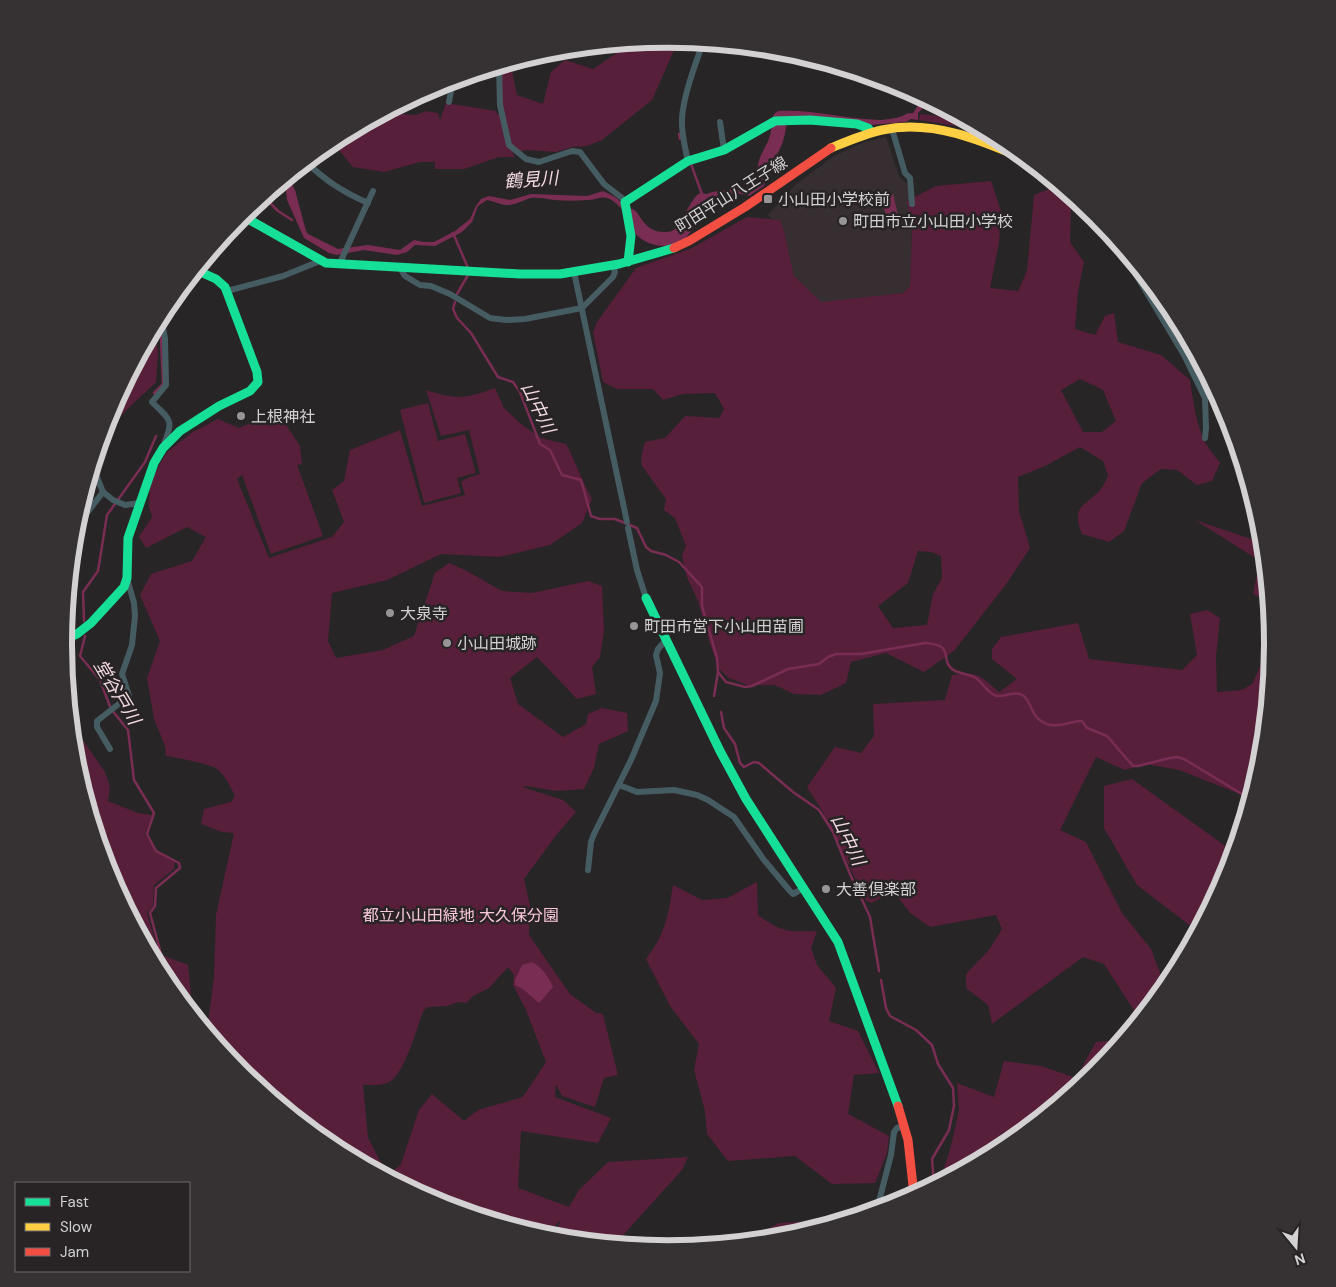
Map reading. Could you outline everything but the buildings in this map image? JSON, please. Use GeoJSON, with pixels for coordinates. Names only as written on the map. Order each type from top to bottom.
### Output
{"type":"FeatureCollection","features":[{"type":"Feature","properties":{"kind":"street"},"geometry":{"type":"LineString","coordinates":[[688,161],[683,136],[682,117],[701,49]]}},
{"type":"Feature","properties":{"kind":"street"},"geometry":{"type":"LineString","coordinates":[[499,72],[500,105],[509,145],[526,159],[539,162],[572,151],[580,152],[604,184],[626,201]]}},
{"type":"Feature","properties":{"kind":"street"},"geometry":{"type":"LineString","coordinates":[[449,102],[451,89]]}},
{"type":"Feature","properties":{"kind":"street"},"geometry":{"type":"LineString","coordinates":[[626,201],[688,161],[724,150],[781,120],[856,124],[868,128],[871,132]]}},
{"type":"Feature","properties":{"kind":"street"},"geometry":{"type":"LineString","coordinates":[[720,122],[724,150]]}},
{"type":"Feature","properties":{"kind":"street","name":"町田平山八王子線"},"geometry":{"type":"LineString","coordinates":[[249,220],[320,261],[339,265],[541,275],[574,272],[613,266],[668,251],[689,241],[744,207],[829,149],[871,132],[915,126],[942,128],[986,140]]}},
{"type":"Feature","properties":{"kind":"street"},"geometry":{"type":"LineString","coordinates":[[892,129],[906,173],[910,178],[912,204]]}},
{"type":"Feature","properties":{"kind":"street"},"geometry":{"type":"LineString","coordinates":[[311,167],[341,191],[368,203]]}},
{"type":"Feature","properties":{"kind":"street"},"geometry":{"type":"LineString","coordinates":[[339,265],[373,190]]}},
{"type":"Feature","properties":{"kind":"street"},"geometry":{"type":"LineString","coordinates":[[626,201],[626,218],[632,236],[628,262]]}},
{"type":"Feature","properties":{"kind":"street"},"geometry":{"type":"LineString","coordinates":[[226,291],[283,276],[320,261]]}},
{"type":"Feature","properties":{"kind":"street"},"geometry":{"type":"LineString","coordinates":[[400,268],[404,276],[420,285],[431,286],[450,294],[482,314],[498,320],[525,320],[582,308],[612,277],[615,272],[613,266]]}},
{"type":"Feature","properties":{"kind":"street"},"geometry":{"type":"LineString","coordinates":[[574,272],[637,570],[646,598],[720,751],[746,799],[838,942],[893,1087],[905,1126],[913,1186]]}},
{"type":"Feature","properties":{"kind":"street"},"geometry":{"type":"LineString","coordinates":[[163,448],[180,431],[214,409],[250,391],[258,382],[257,372],[223,284],[202,273]]}},
{"type":"Feature","properties":{"kind":"street"},"geometry":{"type":"LineString","coordinates":[[1138,277],[1184,355],[1205,398],[1205,438]]}},
{"type":"Feature","properties":{"kind":"street"},"geometry":{"type":"LineString","coordinates":[[110,749],[97,727],[97,721],[129,696],[122,674],[132,645],[135,616],[134,603],[127,578],[128,538],[154,463],[163,448],[171,426],[169,419],[152,402],[166,386],[165,338],[163,327]]}},
{"type":"Feature","properties":{"kind":"street"},"geometry":{"type":"LineString","coordinates":[[96,476],[103,492],[113,500],[122,505],[140,503]]}},
{"type":"Feature","properties":{"kind":"street"},"geometry":{"type":"LineString","coordinates":[[86,513],[103,492]]}},
{"type":"Feature","properties":{"kind":"street"},"geometry":{"type":"LineString","coordinates":[[72,636],[91,623],[124,586],[127,578]]}},
{"type":"Feature","properties":{"kind":"street"},"geometry":{"type":"LineString","coordinates":[[588,870],[591,842],[594,834],[619,785],[656,701],[660,673],[656,655],[658,649],[666,640]]}},
{"type":"Feature","properties":{"kind":"street"},"geometry":{"type":"LineString","coordinates":[[619,785],[637,792],[674,790],[697,794],[708,800],[734,817],[764,860],[790,891],[794,894],[804,888]]}},
{"type":"Feature","properties":{"kind":"street"},"geometry":{"type":"LineString","coordinates":[[878,1201],[891,1155],[894,1132],[897,1128],[905,1126]]}},
{"type":"Feature","properties":{"kind":"shaded area"},"geometry":{"type":"Polygon","coordinates":[[[919,104],[923,108],[918,113],[918,120],[911,119],[906,122],[871,125],[854,120],[781,124],[781,135],[770,157],[764,186],[749,196],[735,194],[715,196],[701,202],[678,237],[672,242],[664,244],[655,243],[647,239],[615,202],[607,198],[571,201],[534,198],[508,205],[487,200],[478,206],[472,222],[462,232],[435,246],[415,245],[407,252],[397,255],[364,250],[337,255],[329,253],[304,238],[287,200],[284,188],[291,182],[295,190],[308,234],[338,249],[368,245],[400,250],[414,240],[434,242],[455,231],[470,219],[481,199],[489,196],[510,200],[531,194],[587,196],[603,191],[618,199],[625,206],[646,235],[661,241],[675,233],[696,203],[706,194],[723,190],[753,190],[760,185],[765,158],[776,141],[778,111],[803,111],[880,120],[913,113],[919,104]]]}},
{"type":"Feature","properties":{"kind":"shaded area"},"geometry":{"type":"Polygon","coordinates":[[[923,105],[940,113],[931,111],[923,105]]]}},
{"type":"Feature","properties":{"kind":"shaded area","name":"町田市立小山田小学校"},"geometry":{"type":"Polygon","coordinates":[[[886,137],[899,176],[908,185],[912,227],[910,286],[903,293],[821,303],[794,276],[784,231],[768,215],[795,185],[834,156],[862,143],[886,137]]]}},
{"type":"Feature","properties":{"kind":"shaded area"},"geometry":{"type":"Polygon","coordinates":[[[893,194],[899,219],[887,222],[882,197],[893,194]]]}},
{"type":"Feature","properties":{"kind":"shaded area"},"geometry":{"type":"Polygon","coordinates":[[[532,962],[545,973],[553,987],[539,1003],[523,989],[515,985],[515,980],[522,965],[532,962]]]}},
{"type":"Feature","properties":{"kind":"green space"},"geometry":{"type":"Polygon","coordinates":[[[675,48],[652,100],[602,140],[587,146],[572,147],[556,152],[527,150],[512,153],[515,157],[499,157],[464,169],[435,169],[435,162],[420,162],[384,172],[353,167],[336,149],[395,114],[416,115],[426,111],[438,113],[440,120],[446,103],[496,111],[497,114],[503,114],[500,72],[511,69],[517,95],[543,104],[551,72],[565,60],[593,69],[618,50],[629,49],[675,48]]]}},
{"type":"Feature","properties":{"kind":"green space"},"geometry":{"type":"Polygon","coordinates":[[[920,114],[947,117],[974,132],[962,127],[919,120],[920,114]]]}},
{"type":"Feature","properties":{"kind":"green space"},"geometry":{"type":"Polygon","coordinates":[[[991,181],[1001,211],[999,243],[990,288],[1018,291],[1027,271],[1034,195],[1052,188],[1061,195],[1071,205],[1070,242],[1084,262],[1078,291],[1075,329],[1095,335],[1105,316],[1114,313],[1118,342],[1161,355],[1190,380],[1195,413],[1200,429],[1206,444],[1220,463],[1212,481],[1197,485],[1177,470],[1161,469],[1142,483],[1124,531],[1109,542],[1082,534],[1078,516],[1079,510],[1098,493],[1108,475],[1103,461],[1080,447],[1045,466],[1018,477],[1019,511],[1030,548],[1007,583],[954,651],[924,672],[886,653],[851,662],[846,683],[821,695],[794,694],[775,685],[747,685],[729,678],[719,669],[698,601],[686,575],[682,555],[686,546],[675,518],[664,510],[666,499],[642,466],[641,458],[645,442],[665,438],[685,416],[719,418],[724,409],[715,393],[683,394],[663,400],[653,389],[617,389],[603,382],[593,332],[597,322],[636,268],[690,249],[747,217],[780,220],[794,276],[821,302],[903,293],[910,286],[912,231],[907,201],[936,186],[991,181]],[[1080,379],[1061,390],[1083,432],[1102,432],[1116,421],[1103,390],[1080,379]],[[918,551],[908,583],[878,606],[893,628],[927,625],[933,594],[942,578],[941,556],[931,552],[918,551]]]}},
{"type":"Feature","properties":{"kind":"green space"},"geometry":{"type":"Polygon","coordinates":[[[156,339],[158,352],[156,382],[119,417],[112,429],[133,380],[156,339]]]}},
{"type":"Feature","properties":{"kind":"green space","name":"都立小山田緑地 大久保分園"},"geometry":{"type":"Polygon","coordinates":[[[495,388],[504,408],[521,424],[541,438],[566,444],[592,499],[582,523],[550,545],[499,557],[441,554],[387,580],[332,593],[328,641],[336,658],[383,650],[414,636],[435,573],[449,563],[502,591],[532,593],[588,581],[602,586],[604,631],[600,657],[592,667],[596,694],[577,699],[537,657],[510,678],[518,704],[563,737],[586,724],[588,714],[602,708],[627,713],[628,731],[599,744],[594,768],[584,789],[556,791],[522,787],[563,800],[576,812],[557,834],[524,879],[530,905],[529,935],[570,994],[596,1013],[603,1014],[618,1075],[604,1078],[595,1107],[562,1096],[556,1084],[555,1097],[611,1118],[598,1143],[521,1131],[518,1188],[569,1207],[579,1190],[608,1162],[688,1157],[682,1170],[621,1237],[557,1229],[561,1220],[552,1228],[514,1219],[476,1208],[392,1172],[401,1164],[419,1110],[432,1094],[464,1121],[478,1110],[523,1097],[546,1062],[526,1010],[513,985],[514,975],[508,967],[489,988],[473,996],[466,1003],[458,1002],[447,1006],[427,1007],[423,1011],[405,1061],[395,1078],[383,1084],[363,1084],[368,1138],[383,1167],[337,1139],[275,1092],[247,1065],[208,1022],[214,977],[216,915],[234,833],[222,832],[201,824],[204,809],[231,802],[235,796],[225,778],[217,769],[200,763],[166,756],[165,746],[154,719],[147,678],[160,641],[140,595],[151,574],[192,561],[206,537],[187,527],[146,548],[139,537],[152,517],[149,507],[150,481],[167,452],[193,432],[218,419],[239,428],[260,420],[282,419],[300,446],[302,464],[297,465],[323,536],[271,554],[242,475],[237,479],[269,558],[332,537],[344,522],[332,490],[344,481],[350,450],[400,430],[422,506],[465,495],[461,482],[480,474],[469,430],[441,436],[426,390],[453,397],[468,396],[495,388]]]}},
{"type":"Feature","properties":{"kind":"green space"},"geometry":{"type":"Polygon","coordinates":[[[428,403],[438,441],[465,434],[476,473],[457,478],[461,493],[424,503],[400,410],[428,403]]]}},
{"type":"Feature","properties":{"kind":"green space"},"geometry":{"type":"Polygon","coordinates":[[[1195,520],[1255,540],[1258,560],[1195,520]]]}},
{"type":"Feature","properties":{"kind":"green space"},"geometry":{"type":"Polygon","coordinates":[[[1259,566],[1262,599],[1253,594],[1259,566]]]}},
{"type":"Feature","properties":{"kind":"green space"},"geometry":{"type":"Polygon","coordinates":[[[1207,610],[1220,618],[1216,657],[1217,692],[1242,690],[1252,684],[1264,659],[1259,721],[1253,760],[1245,796],[1179,770],[1145,764],[1125,770],[1096,757],[1060,830],[1086,842],[1122,913],[1151,949],[1162,978],[1135,1013],[1104,964],[1083,957],[992,1024],[988,1005],[966,988],[966,974],[989,950],[1002,929],[996,915],[930,927],[910,913],[894,892],[871,903],[866,901],[823,812],[807,787],[835,747],[861,753],[874,736],[873,704],[945,700],[952,675],[974,674],[988,682],[999,692],[1017,679],[992,659],[992,649],[1001,637],[1078,623],[1089,659],[1182,670],[1197,655],[1190,614],[1207,610]]]}},
{"type":"Feature","properties":{"kind":"green space"},"geometry":{"type":"Polygon","coordinates":[[[79,735],[105,772],[110,787],[108,801],[138,813],[152,815],[145,834],[155,851],[175,862],[174,869],[154,885],[153,906],[147,913],[158,952],[133,907],[117,872],[92,798],[79,735]]]}},
{"type":"Feature","properties":{"kind":"green space"},"geometry":{"type":"Polygon","coordinates":[[[1132,779],[1224,845],[1227,850],[1219,872],[1192,927],[1137,885],[1104,828],[1104,786],[1132,779]]]}},
{"type":"Feature","properties":{"kind":"green space"},"geometry":{"type":"Polygon","coordinates":[[[757,882],[758,915],[773,925],[786,930],[817,931],[811,948],[817,965],[836,988],[829,1021],[858,1031],[879,1073],[854,1075],[848,1114],[889,1136],[887,1153],[875,1183],[832,1184],[795,1156],[728,1161],[707,1134],[705,1111],[694,1070],[699,1044],[670,1006],[646,959],[658,941],[665,924],[673,885],[702,900],[727,898],[757,882]]]}},
{"type":"Feature","properties":{"kind":"green space"},"geometry":{"type":"Polygon","coordinates":[[[160,954],[188,965],[191,994],[188,997],[160,954]]]}},
{"type":"Feature","properties":{"kind":"green space"},"geometry":{"type":"Polygon","coordinates":[[[1112,1041],[1077,1077],[1096,1042],[1112,1041]]]}},
{"type":"Feature","properties":{"kind":"green space"},"geometry":{"type":"Polygon","coordinates":[[[1004,1061],[1041,1066],[1076,1078],[1031,1116],[999,1139],[943,1172],[959,1110],[957,1083],[994,1097],[1004,1061]]]}},
{"type":"Feature","properties":{"kind":"green space"},"geometry":{"type":"Polygon","coordinates":[[[813,1221],[764,1231],[779,1223],[813,1221]]]}},
{"type":"Feature","properties":{"kind":"waterway","name":"鶴見川"},"geometry":{"type":"LineString","coordinates":[[764,171],[766,160],[775,144],[780,118]]}},
{"type":"Feature","properties":{"kind":"waterway"},"geometry":{"type":"LineString","coordinates":[[679,134],[680,139]]}},
{"type":"Feature","properties":{"kind":"waterway"},"geometry":{"type":"LineString","coordinates":[[691,164],[703,197]]}},
{"type":"Feature","properties":{"kind":"waterway","name":"鶴見川"},"geometry":{"type":"LineString","coordinates":[[631,216],[637,226],[645,233],[659,239],[671,238],[683,230],[702,200]]}},
{"type":"Feature","properties":{"kind":"waterway"},"geometry":{"type":"LineString","coordinates":[[268,201],[278,211],[292,220]]}},
{"type":"Feature","properties":{"kind":"waterway","name":"山中川"},"geometry":{"type":"LineString","coordinates":[[453,233],[468,268]]}},
{"type":"Feature","properties":{"kind":"waterway","name":"山中川"},"geometry":{"type":"LineString","coordinates":[[457,294],[468,275]]}},
{"type":"Feature","properties":{"kind":"waterway","name":"山中川"},"geometry":{"type":"LineString","coordinates":[[455,302],[453,309],[457,318],[471,333],[498,377],[513,382],[520,392],[540,444],[550,450],[562,475],[581,480],[591,516],[600,519],[615,519],[637,528],[646,547],[651,551],[666,555],[679,562],[702,587],[702,606],[717,658],[718,672],[714,696]]}},
{"type":"Feature","properties":{"kind":"waterway","name":"堂谷戸川"},"geometry":{"type":"LineString","coordinates":[[154,393],[163,384],[160,332]]}},
{"type":"Feature","properties":{"kind":"waterway","name":"堂谷戸川"},"geometry":{"type":"LineString","coordinates":[[84,621],[83,592],[98,571],[107,515],[145,462],[156,436]]}},
{"type":"Feature","properties":{"kind":"waterway","name":"堂谷戸川"},"geometry":{"type":"LineString","coordinates":[[85,636],[80,656],[100,680],[111,709],[128,730],[134,780],[154,813],[147,834],[156,851],[179,863],[180,868],[156,888],[155,906],[150,913],[160,955]]}},
{"type":"Feature","properties":{"kind":"waterway"},"geometry":{"type":"LineString","coordinates":[[718,672],[726,682],[745,687],[752,686],[788,669],[819,664],[836,654],[861,654],[925,643],[935,644],[944,650],[947,663],[955,671],[976,678],[994,695],[1020,694],[1028,700],[1035,715],[1044,723],[1063,725],[1082,721],[1087,728],[1107,736],[1133,766],[1177,757],[1184,759],[1245,796]]}},
{"type":"Feature","properties":{"kind":"waterway","name":"山中川"},"geometry":{"type":"LineString","coordinates":[[721,712],[724,728],[735,744],[740,763],[744,767],[754,762],[759,763],[793,792],[819,810],[833,832],[870,917],[879,971]]}},
{"type":"Feature","properties":{"kind":"waterway","name":"山中川"},"geometry":{"type":"LineString","coordinates":[[881,980],[886,1008],[890,1016],[916,1030],[932,1045],[938,1064],[953,1088],[954,1106],[949,1130],[932,1159],[933,1177]]}},
{"type":"Feature","properties":{"kind":"traffic: fast"},"geometry":{"type":"LineString","coordinates":[[628,262],[631,236],[625,202],[688,161],[724,150],[775,121],[810,120],[857,124],[868,128],[871,132]]}},
{"type":"Feature","properties":{"kind":"traffic: fast"},"geometry":{"type":"LineString","coordinates":[[249,220],[326,263],[520,274],[560,274],[619,264],[674,248]]}},
{"type":"Feature","properties":{"kind":"traffic: fast"},"geometry":{"type":"LineString","coordinates":[[72,636],[91,623],[124,587],[127,578],[128,538],[154,463],[163,448],[180,431],[219,406],[250,391],[258,382],[257,372],[225,287],[216,279],[202,273]]}},
{"type":"Feature","properties":{"kind":"traffic: fast"},"geometry":{"type":"LineString","coordinates":[[646,598],[720,751],[746,799],[838,942],[898,1106]]}},
{"type":"Feature","properties":{"kind":"traffic: slow"},"geometry":{"type":"LineString","coordinates":[[831,148],[882,130],[920,127],[957,134],[999,148]]}},
{"type":"Feature","properties":{"kind":"traffic: jam"},"geometry":{"type":"LineString","coordinates":[[674,248],[745,207],[831,148]]}},
{"type":"Feature","properties":{"kind":"traffic: jam"},"geometry":{"type":"LineString","coordinates":[[898,1106],[908,1140],[913,1186]]}},
{"type":"Feature","properties":{"kind":"place","name":"小山田小学校前"},"geometry":{"type":"Point","coordinates":[768,199]}},
{"type":"Feature","properties":{"kind":"place","name":"町田市立小山田小学校"},"geometry":{"type":"Point","coordinates":[843,221]}},
{"type":"Feature","properties":{"kind":"place","name":"上根神社"},"geometry":{"type":"Point","coordinates":[241,416]}},
{"type":"Feature","properties":{"kind":"place","name":"大泉寺"},"geometry":{"type":"Point","coordinates":[390,613]}},
{"type":"Feature","properties":{"kind":"place","name":"町田市営下小山田苗圃"},"geometry":{"type":"Point","coordinates":[634,626]}},
{"type":"Feature","properties":{"kind":"place","name":"小山田城跡"},"geometry":{"type":"Point","coordinates":[447,643]}},
{"type":"Feature","properties":{"kind":"place","name":"大善倶楽部"},"geometry":{"type":"Point","coordinates":[826,889]}}]}
